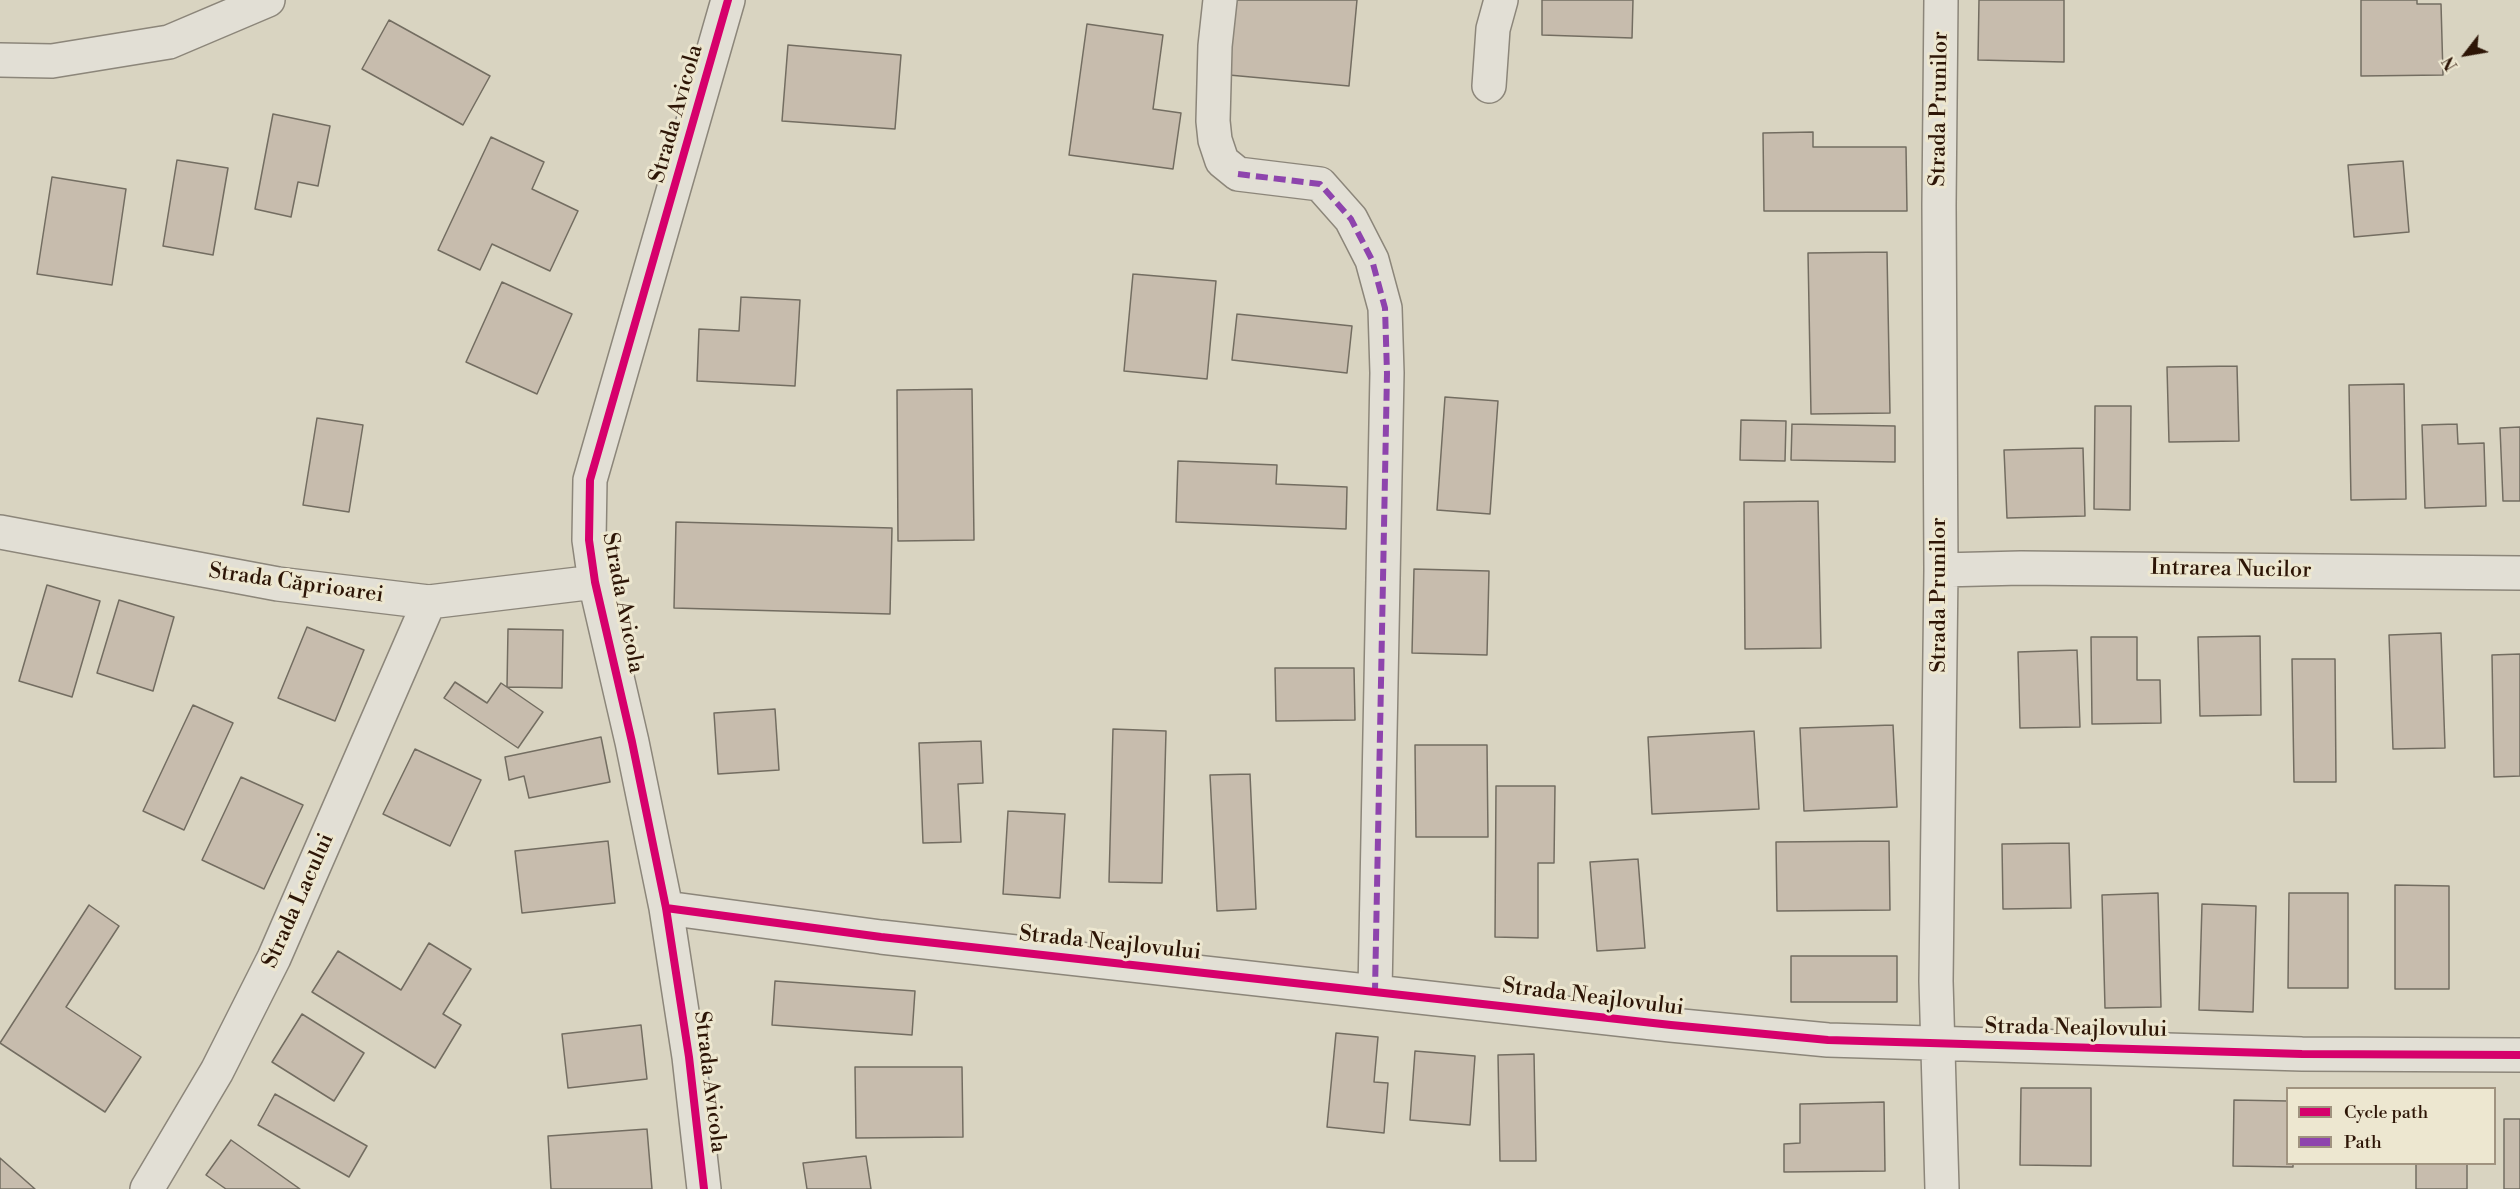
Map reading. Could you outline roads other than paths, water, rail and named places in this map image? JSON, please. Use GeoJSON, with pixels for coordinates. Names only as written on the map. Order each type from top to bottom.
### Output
{"type":"FeatureCollection","features":[{"type":"Feature","properties":{"kind":"street"},"geometry":{"type":"LineString","coordinates":[[0,60],[52,61],[170,42],[268,0]]}},
{"type":"Feature","properties":{"kind":"street","name":"Strada Avicola"},"geometry":{"type":"LineString","coordinates":[[704,1189],[689,1057],[666,908],[632,742],[595,582],[589,540],[590,480],[728,0]]}},
{"type":"Feature","properties":{"kind":"street"},"geometry":{"type":"LineString","coordinates":[[1220,0],[1215,46],[1215,140],[1222,161],[1238,174],[1320,184],[1351,219],[1372,260],[1385,308],[1387,373],[1374,991]]}},
{"type":"Feature","properties":{"kind":"street"},"geometry":{"type":"LineString","coordinates":[[1489,86],[1493,29],[1501,0]]}},
{"type":"Feature","properties":{"kind":"street","name":"Strada Prunilor"},"geometry":{"type":"LineString","coordinates":[[1941,0],[1939,205],[1941,570],[1936,981],[1942,1189]]}},
{"type":"Feature","properties":{"kind":"street","name":"Strada Căprioarei"},"geometry":{"type":"LineString","coordinates":[[0,532],[278,584],[429,602],[595,582]]}},
{"type":"Feature","properties":{"kind":"street","name":"Intrarea Nucilor"},"geometry":{"type":"LineString","coordinates":[[1941,570],[2021,568],[2520,573]]}},
{"type":"Feature","properties":{"kind":"street","name":"Strada Lacului"},"geometry":{"type":"LineString","coordinates":[[147,1189],[217,1071],[274,958],[429,602]]}},
{"type":"Feature","properties":{"kind":"street","name":"Strada Neajlovului"},"geometry":{"type":"LineString","coordinates":[[666,908],[880,937],[1828,1040],[2302,1054],[2520,1055]]}}]}
